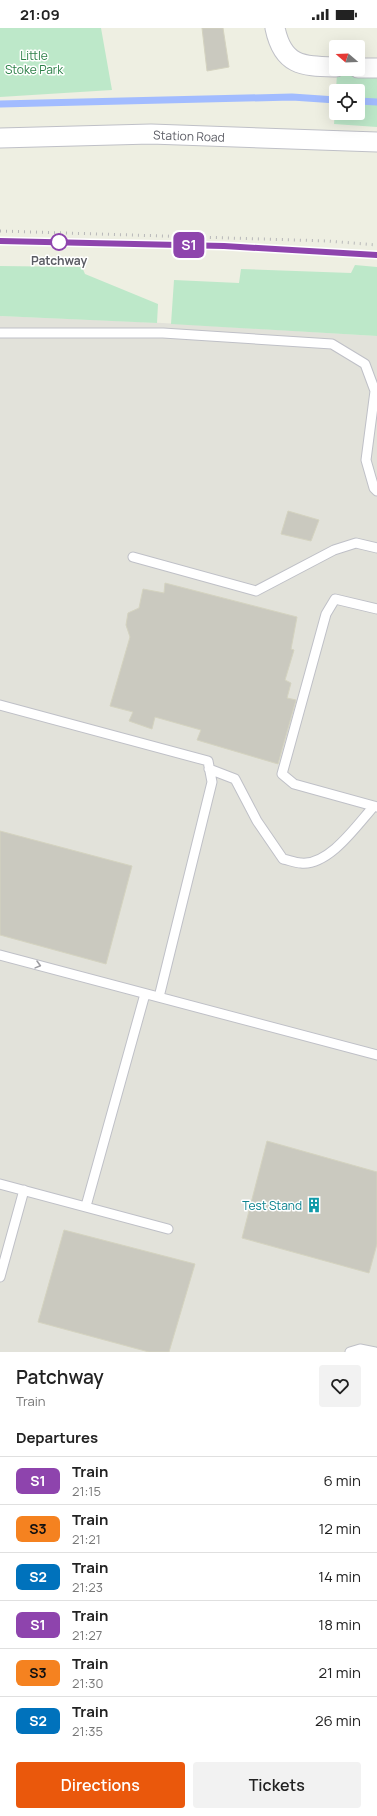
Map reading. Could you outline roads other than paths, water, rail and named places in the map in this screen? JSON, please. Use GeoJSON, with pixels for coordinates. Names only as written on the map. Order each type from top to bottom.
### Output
{"type":"FeatureCollection","features":[{"type":"Feature","properties":{"kind":"street"},"geometry":{"type":"LineString","coordinates":[[275,28],[278,43],[290,60],[311,66],[329,67]]}},
{"type":"Feature","properties":{"kind":"street"},"geometry":{"type":"LineString","coordinates":[[365,68],[377,68]]}},
{"type":"Feature","properties":{"kind":"street","name":"Station Road"},"geometry":{"type":"LineString","coordinates":[[0,138],[151,134],[377,142]]}},
{"type":"Feature","properties":{"kind":"lane"},"geometry":{"type":"LineString","coordinates":[[0,333],[163,333],[332,344],[366,364],[375,391],[366,460],[374,488],[377,491]]}},
{"type":"Feature","properties":{"kind":"lane"},"geometry":{"type":"LineString","coordinates":[[133,557],[256,591],[334,550],[356,543],[377,548]]}},
{"type":"Feature","properties":{"kind":"lane"},"geometry":{"type":"LineString","coordinates":[[209,769],[235,779],[257,820],[283,859],[302,863],[321,858],[338,846],[376,806],[294,784],[282,774],[326,614],[335,599],[377,610]]}},
{"type":"Feature","properties":{"kind":"lane"},"geometry":{"type":"LineString","coordinates":[[0,705],[208,761],[212,782],[158,997]]}},
{"type":"Feature","properties":{"kind":"lane"},"geometry":{"type":"LineString","coordinates":[[0,955],[377,1055]]}},
{"type":"Feature","properties":{"kind":"lane"},"geometry":{"type":"LineString","coordinates":[[86,1206],[145,994]]}},
{"type":"Feature","properties":{"kind":"lane"},"geometry":{"type":"LineString","coordinates":[[0,1184],[168,1229]]}},
{"type":"Feature","properties":{"kind":"lane"},"geometry":{"type":"LineString","coordinates":[[0,1277],[24,1190]]}},
{"type":"Feature","properties":{"kind":"lane"},"geometry":{"type":"LineString","coordinates":[[350,1352],[360,1349],[375,1352]]}},
{"type":"Feature","properties":{"kind":"waterway"},"geometry":{"type":"LineString","coordinates":[[0,104],[292,97],[329,100]]}},
{"type":"Feature","properties":{"kind":"waterway"},"geometry":{"type":"LineString","coordinates":[[365,101],[377,102]]}},
{"type":"Feature","properties":{"kind":"railway"},"geometry":{"type":"LineString","coordinates":[[0,231],[328,241],[377,245]]}},
{"type":"Feature","properties":{"kind":"railway"},"geometry":{"type":"LineString","coordinates":[[0,241],[224,245],[377,255]]}},
{"type":"Feature","properties":{"kind":"train","name":"S1"},"geometry":{"type":"LineString","coordinates":[[0,241],[224,246],[330,251],[377,255]]}},
{"type":"Feature","properties":{"kind":"place","name":"Patchway"},"geometry":{"type":"Point","coordinates":[59,242]}},
{"type":"Feature","properties":{"kind":"place","name":"Test Stand"},"geometry":{"type":"Point","coordinates":[314,1205]}},
{"type":"Feature","properties":{"kind":"park label","name":"Little Stoke Park"},"geometry":{"type":"Point","coordinates":[34,62]}}]}
